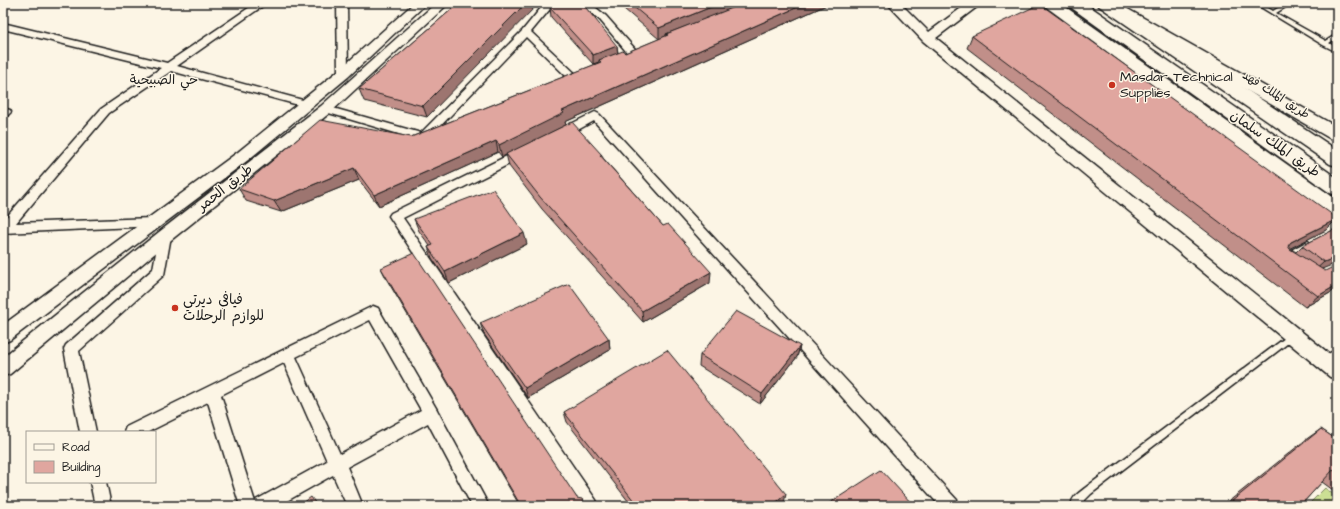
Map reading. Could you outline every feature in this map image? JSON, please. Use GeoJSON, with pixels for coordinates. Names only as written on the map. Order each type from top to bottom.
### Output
{"type":"FeatureCollection","features":[{"type":"Feature","properties":{"kind":"highway","name":"طريق الملك سلمان"},"geometry":{"type":"LineString","coordinates":[[1075,3],[1337,188]]}},
{"type":"Feature","properties":{"kind":"highway","name":"طريق الملك سلمان"},"geometry":{"type":"LineString","coordinates":[[1106,3],[1337,159]]}},
{"type":"Feature","properties":{"kind":"main road"},"geometry":{"type":"LineString","coordinates":[[1050,3],[1337,210]]}},
{"type":"Feature","properties":{"kind":"main road"},"geometry":{"type":"LineString","coordinates":[[1067,3],[1289,176]]}},
{"type":"Feature","properties":{"kind":"main road"},"geometry":{"type":"LineString","coordinates":[[1106,3],[1337,135]]}},
{"type":"Feature","properties":{"kind":"main road","name":"طريق الملك فهد"},"geometry":{"type":"LineString","coordinates":[[1135,3],[1337,135]]}},
{"type":"Feature","properties":{"kind":"street"},"geometry":{"type":"LineString","coordinates":[[4,228],[105,111],[262,3]]}},
{"type":"Feature","properties":{"kind":"street"},"geometry":{"type":"LineString","coordinates":[[342,3],[343,74]]}},
{"type":"Feature","properties":{"kind":"street","name":"طريق الحمر"},"geometry":{"type":"LineString","coordinates":[[3,335],[152,222],[243,156],[343,74],[421,3]]}},
{"type":"Feature","properties":{"kind":"street","name":"طريق الحمر"},"geometry":{"type":"LineString","coordinates":[[3,368],[165,236],[326,109],[443,3]]}},
{"type":"Feature","properties":{"kind":"street"},"geometry":{"type":"LineString","coordinates":[[423,137],[526,32],[550,3]]}},
{"type":"Feature","properties":{"kind":"street"},"geometry":{"type":"LineString","coordinates":[[584,3],[603,18],[634,54]]}},
{"type":"Feature","properties":{"kind":"street"},"geometry":{"type":"LineString","coordinates":[[893,3],[928,38],[1293,335],[1333,362]]}},
{"type":"Feature","properties":{"kind":"street"},"geometry":{"type":"LineString","coordinates":[[928,38],[976,3]]}},
{"type":"Feature","properties":{"kind":"street"},"geometry":{"type":"LineString","coordinates":[[3,26],[169,67],[306,104]]}},
{"type":"Feature","properties":{"kind":"street"},"geometry":{"type":"LineString","coordinates":[[526,32],[578,77],[560,84]]}},
{"type":"Feature","properties":{"kind":"street"},"geometry":{"type":"LineString","coordinates":[[620,60],[655,46]]}},
{"type":"Feature","properties":{"kind":"street"},"geometry":{"type":"LineString","coordinates":[[326,109],[423,137],[444,128]]}},
{"type":"Feature","properties":{"kind":"street"},"geometry":{"type":"LineString","coordinates":[[3,111],[6,112],[3,114]]}},
{"type":"Feature","properties":{"kind":"street"},"geometry":{"type":"LineString","coordinates":[[552,138],[595,116],[951,506]]}},
{"type":"Feature","properties":{"kind":"street"},"geometry":{"type":"LineString","coordinates":[[538,145],[395,216],[590,506]]}},
{"type":"Feature","properties":{"kind":"street"},"geometry":{"type":"LineString","coordinates":[[4,228],[152,222]]}},
{"type":"Feature","properties":{"kind":"street"},"geometry":{"type":"LineString","coordinates":[[88,431],[71,348],[159,271],[165,236]]}},
{"type":"Feature","properties":{"kind":"street"},"geometry":{"type":"LineString","coordinates":[[134,431],[373,312],[431,413],[481,506]]}},
{"type":"Feature","properties":{"kind":"street"},"geometry":{"type":"LineString","coordinates":[[287,354],[355,506]]}},
{"type":"Feature","properties":{"kind":"street"},"geometry":{"type":"LineString","coordinates":[[212,392],[248,506]]}},
{"type":"Feature","properties":{"kind":"street"},"geometry":{"type":"LineString","coordinates":[[262,506],[431,413]]}},
{"type":"Feature","properties":{"kind":"street"},"geometry":{"type":"LineString","coordinates":[[98,483],[103,506]]}},
{"type":"Feature","properties":{"kind":"lane"},"geometry":{"type":"LineString","coordinates":[[1256,3],[1337,50]]}},
{"type":"Feature","properties":{"kind":"lane"},"geometry":{"type":"LineString","coordinates":[[1272,12],[1290,3]]}},
{"type":"Feature","properties":{"kind":"lane"},"geometry":{"type":"LineString","coordinates":[[1325,44],[1337,36]]}},
{"type":"Feature","properties":{"kind":"lane"},"geometry":{"type":"LineString","coordinates":[[1288,262],[1282,257],[1316,240]]}},
{"type":"Feature","properties":{"kind":"lane"},"geometry":{"type":"LineString","coordinates":[[1076,506],[1076,502],[1088,491],[1293,335]]}},
{"type":"Feature","properties":{"kind":"green space"},"geometry":{"type":"Polygon","coordinates":[[[1325,488],[1337,497],[1337,506],[1307,506],[1325,488]]]}},
{"type":"Feature","properties":{"kind":"building"},"geometry":{"type":"Polygon","coordinates":[[[459,3],[526,3],[423,106],[359,89],[459,3]]]}},
{"type":"Feature","properties":{"kind":"building"},"geometry":{"type":"Polygon","coordinates":[[[558,3],[582,3],[617,46],[593,55],[550,8],[558,3]]]}},
{"type":"Feature","properties":{"kind":"building"},"geometry":{"type":"Polygon","coordinates":[[[629,3],[721,3],[659,28],[629,3]]]}},
{"type":"Feature","properties":{"kind":"building"},"geometry":{"type":"Polygon","coordinates":[[[745,3],[807,3],[562,111],[564,113],[499,145],[496,141],[374,195],[354,168],[274,201],[239,189],[320,120],[411,137],[601,62],[599,60],[623,51],[625,53],[668,35],[666,34],[745,3]]]}},
{"type":"Feature","properties":{"kind":"building"},"geometry":{"type":"Polygon","coordinates":[[[1040,4],[1337,218],[1291,242],[1288,246],[1290,249],[1325,271],[1337,265],[1337,285],[1318,296],[972,36],[1040,4]]]}},
{"type":"Feature","properties":{"kind":"building"},"geometry":{"type":"Polygon","coordinates":[[[572,122],[663,226],[668,224],[711,272],[642,311],[540,197],[506,154],[572,122]]]}},
{"type":"Feature","properties":{"kind":"building"},"geometry":{"type":"Polygon","coordinates":[[[493,189],[524,233],[445,272],[428,247],[433,245],[414,219],[493,189]]]}},
{"type":"Feature","properties":{"kind":"building"},"geometry":{"type":"Polygon","coordinates":[[[1337,228],[1337,257],[1324,262],[1302,246],[1337,228]]]}},
{"type":"Feature","properties":{"kind":"building"},"geometry":{"type":"Polygon","coordinates":[[[414,253],[577,498],[582,499],[586,506],[521,506],[381,268],[414,253]]]}},
{"type":"Feature","properties":{"kind":"building"},"geometry":{"type":"Polygon","coordinates":[[[569,284],[609,339],[525,388],[480,323],[569,284]]]}},
{"type":"Feature","properties":{"kind":"building"},"geometry":{"type":"Polygon","coordinates":[[[736,311],[800,346],[762,394],[700,355],[736,311]]]}},
{"type":"Feature","properties":{"kind":"building"},"geometry":{"type":"Polygon","coordinates":[[[667,350],[786,494],[772,506],[638,506],[564,412],[667,350]]]}},
{"type":"Feature","properties":{"kind":"building"},"geometry":{"type":"Polygon","coordinates":[[[1321,429],[1337,440],[1337,473],[1333,470],[1300,506],[1226,506],[1321,429]]]}},
{"type":"Feature","properties":{"kind":"building"},"geometry":{"type":"Polygon","coordinates":[[[881,470],[914,506],[825,506],[881,470]]]}},
{"type":"Feature","properties":{"kind":"building"},"geometry":{"type":"Polygon","coordinates":[[[311,497],[316,504],[331,506],[299,506],[311,497]]]}},
{"type":"Feature","properties":{"kind":"place","name":"Masdar Technical Supplies"},"geometry":{"type":"Point","coordinates":[1112,85]}},
{"type":"Feature","properties":{"kind":"place","name":"فيافي ديرتي للوازم الرحلات"},"geometry":{"type":"Point","coordinates":[175,308]}},
{"type":"Feature","properties":{"kind":"district","name":"حي الصبيحية"},"geometry":{"type":"Point","coordinates":[164,80]}}]}
